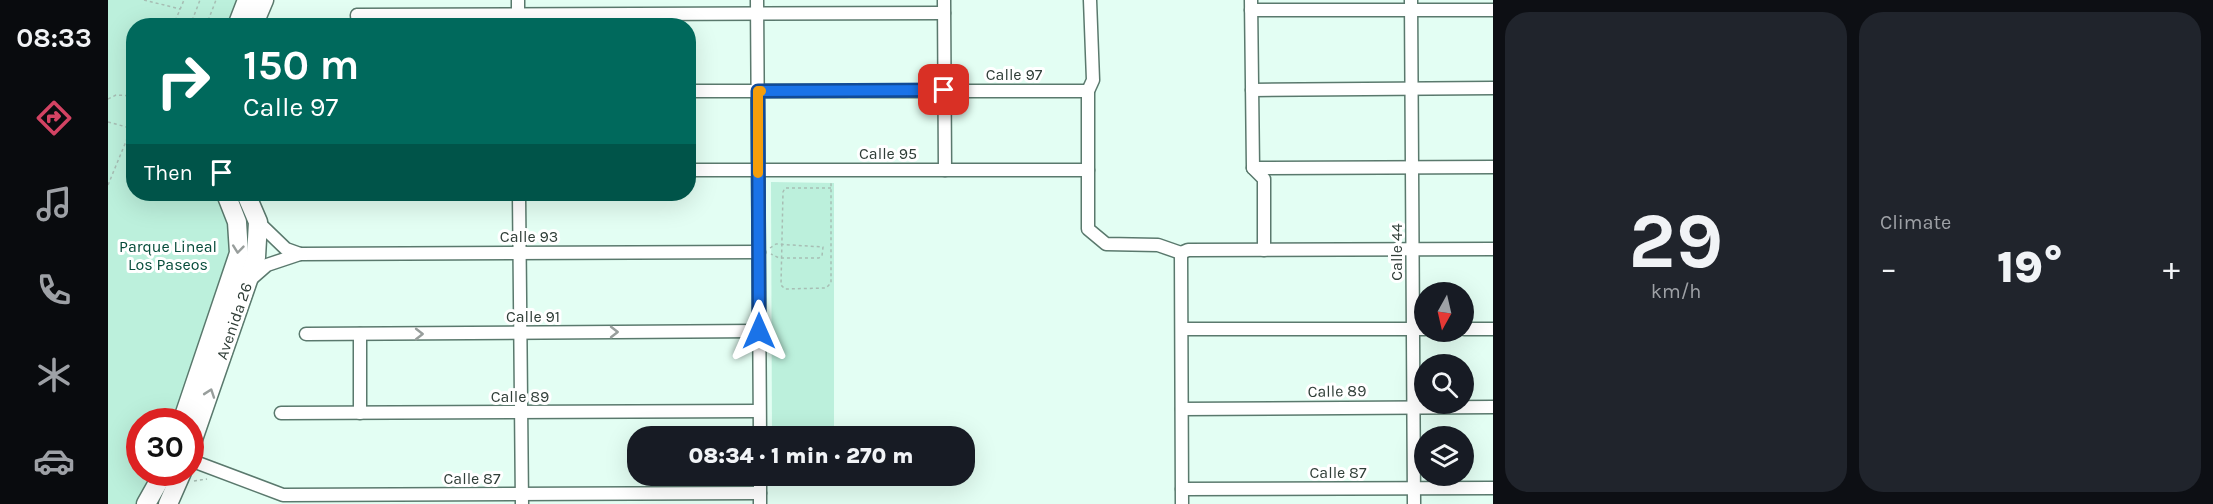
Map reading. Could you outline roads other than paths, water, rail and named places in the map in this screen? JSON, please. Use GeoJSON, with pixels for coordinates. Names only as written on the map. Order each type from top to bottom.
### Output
{"type":"FeatureCollection","features":[{"type":"Feature","properties":{"kind":"street"},"geometry":{"type":"LineString","coordinates":[[240,18],[247,0]]}},
{"type":"Feature","properties":{"kind":"street"},"geometry":{"type":"LineString","coordinates":[[257,18],[264,0]]}},
{"type":"Feature","properties":{"kind":"street"},"geometry":{"type":"LineString","coordinates":[[518,0],[518,18]]}},
{"type":"Feature","properties":{"kind":"street"},"geometry":{"type":"LineString","coordinates":[[758,0],[758,170],[766,251],[759,331],[759,426]]}},
{"type":"Feature","properties":{"kind":"street"},"geometry":{"type":"LineString","coordinates":[[944,0],[945,170]]}},
{"type":"Feature","properties":{"kind":"street"},"geometry":{"type":"LineString","coordinates":[[1090,0],[1093,80],[1088,91],[1088,229],[1106,244],[1158,245],[1185,251],[1493,249]]}},
{"type":"Feature","properties":{"kind":"street"},"geometry":{"type":"LineString","coordinates":[[1264,250],[1264,179],[1253,168],[1251,5],[1411,5],[1493,10]]}},
{"type":"Feature","properties":{"kind":"street","name":"Calle 44"},"geometry":{"type":"LineString","coordinates":[[1411,5],[1413,249],[1415,282]]}},
{"type":"Feature","properties":{"kind":"street"},"geometry":{"type":"LineString","coordinates":[[598,18],[944,13]]}},
{"type":"Feature","properties":{"kind":"street"},"geometry":{"type":"LineString","coordinates":[[1252,90],[1493,88]]}},
{"type":"Feature","properties":{"kind":"street","name":"Calle 97"},"geometry":{"type":"LineString","coordinates":[[696,91],[1088,91]]}},
{"type":"Feature","properties":{"kind":"street"},"geometry":{"type":"LineString","coordinates":[[1253,168],[1493,167]]}},
{"type":"Feature","properties":{"kind":"street","name":"Calle 95"},"geometry":{"type":"LineString","coordinates":[[696,170],[1088,170]]}},
{"type":"Feature","properties":{"kind":"street","name":"Avenida 26"},"geometry":{"type":"LineString","coordinates":[[187,408],[239,253],[237,222],[229,201]]}},
{"type":"Feature","properties":{"kind":"street","name":"Avenida 26"},"geometry":{"type":"LineString","coordinates":[[204,408],[248,283],[258,246],[258,222],[249,201]]}},
{"type":"Feature","properties":{"kind":"street"},"geometry":{"type":"LineString","coordinates":[[519,201],[522,499]]}},
{"type":"Feature","properties":{"kind":"street"},"geometry":{"type":"LineString","coordinates":[[258,222],[286,249],[300,254]]}},
{"type":"Feature","properties":{"kind":"street","name":"Calle 93"},"geometry":{"type":"LineString","coordinates":[[248,283],[267,265],[300,254],[766,251]]}},
{"type":"Feature","properties":{"kind":"street"},"geometry":{"type":"LineString","coordinates":[[1182,504],[1182,329],[1185,251]]}},
{"type":"Feature","properties":{"kind":"street"},"geometry":{"type":"LineString","coordinates":[[1182,329],[1414,329]]}},
{"type":"Feature","properties":{"kind":"street"},"geometry":{"type":"LineString","coordinates":[[1474,329],[1493,329]]}},
{"type":"Feature","properties":{"kind":"street","name":"Calle 91"},"geometry":{"type":"LineString","coordinates":[[306,334],[759,331]]}},
{"type":"Feature","properties":{"kind":"street"},"geometry":{"type":"LineString","coordinates":[[360,334],[360,413]]}},
{"type":"Feature","properties":{"kind":"street","name":"Calle 89"},"geometry":{"type":"LineString","coordinates":[[1182,409],[1414,407]]}},
{"type":"Feature","properties":{"kind":"street","name":"Calle 89"},"geometry":{"type":"LineString","coordinates":[[1474,407],[1493,407]]}},
{"type":"Feature","properties":{"kind":"street","name":"Calle 89"},"geometry":{"type":"LineString","coordinates":[[280,413],[759,411]]}},
{"type":"Feature","properties":{"kind":"street","name":"Calle 44"},"geometry":{"type":"LineString","coordinates":[[1414,414],[1414,504]]}},
{"type":"Feature","properties":{"kind":"street","name":"Calle 87"},"geometry":{"type":"LineString","coordinates":[[204,465],[283,495],[522,499],[760,498]]}},
{"type":"Feature","properties":{"kind":"street"},"geometry":{"type":"LineString","coordinates":[[146,504],[156,486]]}},
{"type":"Feature","properties":{"kind":"street"},"geometry":{"type":"LineString","coordinates":[[168,504],[180,486]]}},
{"type":"Feature","properties":{"kind":"street","name":"Calle 87"},"geometry":{"type":"LineString","coordinates":[[1182,489],[1493,488]]}},
{"type":"Feature","properties":{"kind":"park label","name":"Parque Lineal Los Paseos"},"geometry":{"type":"Point","coordinates":[168,255]}}]}
